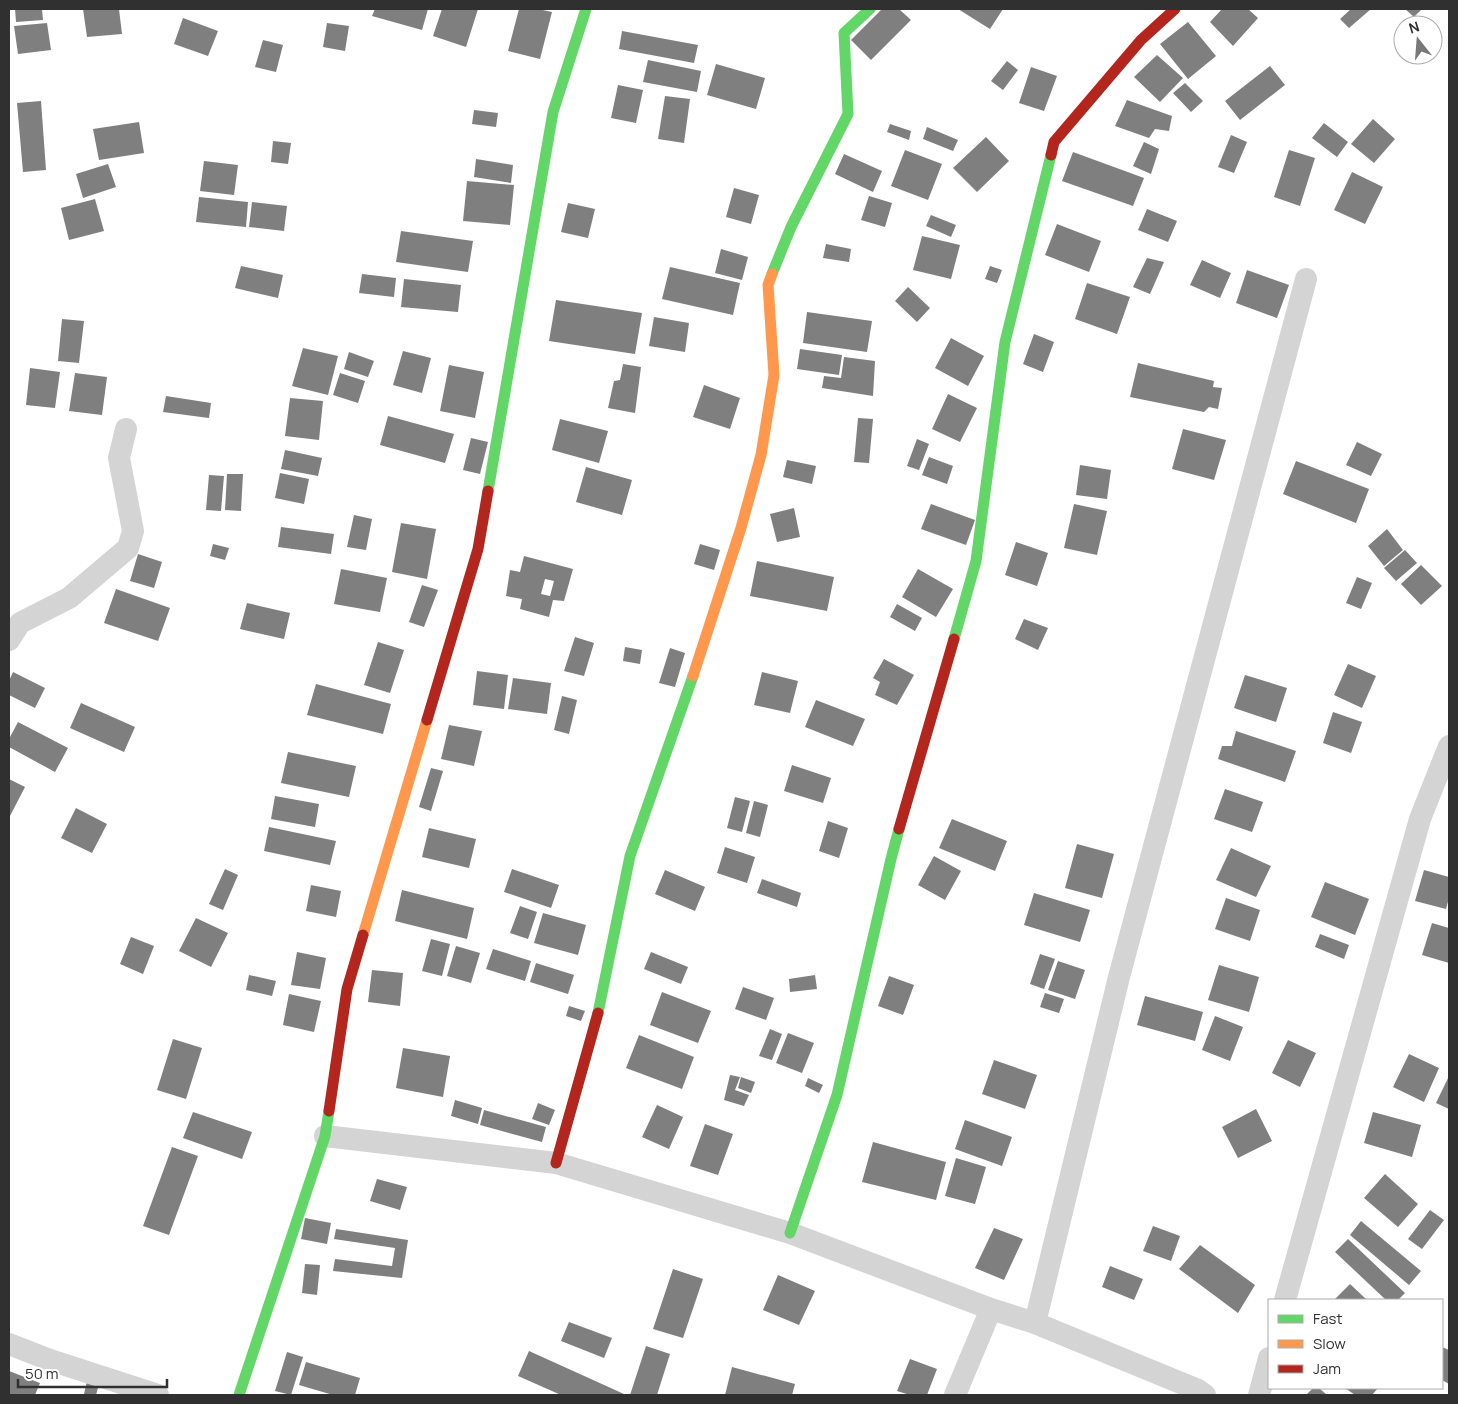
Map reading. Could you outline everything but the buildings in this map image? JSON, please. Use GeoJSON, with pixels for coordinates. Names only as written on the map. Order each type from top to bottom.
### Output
{"type":"FeatureCollection","features":[{"type":"Feature","properties":{"kind":"street"},"geometry":{"type":"LineString","coordinates":[[239,1395],[325,1136],[347,989],[478,549],[553,112],[586,9]]}},
{"type":"Feature","properties":{"kind":"street"},"geometry":{"type":"LineString","coordinates":[[556,1163],[602,999],[630,856],[742,528],[761,455],[774,375],[768,285],[790,227],[848,114],[844,33],[870,9]]}},
{"type":"Feature","properties":{"kind":"street"},"geometry":{"type":"LineString","coordinates":[[790,1233],[836,1095],[891,859],[976,561],[1004,342],[1054,142],[1141,40],[1175,9]]}},
{"type":"Feature","properties":{"kind":"street"},"geometry":{"type":"LineString","coordinates":[[1035,1323],[1119,977],[1306,279]]}},
{"type":"Feature","properties":{"kind":"street"},"geometry":{"type":"LineString","coordinates":[[9,640],[20,623],[69,598],[128,548],[133,531],[119,458],[126,429]]}},
{"type":"Feature","properties":{"kind":"street"},"geometry":{"type":"LineString","coordinates":[[1286,1299],[1420,819],[1449,746]]}},
{"type":"Feature","properties":{"kind":"street"},"geometry":{"type":"LineString","coordinates":[[325,1136],[556,1163],[790,1233],[992,1309],[1035,1323],[1198,1390],[1205,1395]]}},
{"type":"Feature","properties":{"kind":"street"},"geometry":{"type":"LineString","coordinates":[[955,1395],[992,1309]]}},
{"type":"Feature","properties":{"kind":"street"},"geometry":{"type":"LineString","coordinates":[[9,1344],[50,1360],[158,1395]]}},
{"type":"Feature","properties":{"kind":"street"},"geometry":{"type":"LineString","coordinates":[[1259,1395],[1268,1362]]}},
{"type":"Feature","properties":{"kind":"traffic: fast"},"geometry":{"type":"LineString","coordinates":[[488,491],[553,112],[586,9]]}},
{"type":"Feature","properties":{"kind":"traffic: fast"},"geometry":{"type":"LineString","coordinates":[[772,274],[791,227],[848,114],[844,33],[870,9]]}},
{"type":"Feature","properties":{"kind":"traffic: fast"},"geometry":{"type":"LineString","coordinates":[[954,639],[976,561],[1005,342],[1051,155]]}},
{"type":"Feature","properties":{"kind":"traffic: fast"},"geometry":{"type":"LineString","coordinates":[[598,1013],[630,856],[693,676]]}},
{"type":"Feature","properties":{"kind":"traffic: fast"},"geometry":{"type":"LineString","coordinates":[[790,1233],[837,1095],[899,829]]}},
{"type":"Feature","properties":{"kind":"traffic: fast"},"geometry":{"type":"LineString","coordinates":[[239,1395],[325,1136],[329,1111]]}},
{"type":"Feature","properties":{"kind":"traffic: slow"},"geometry":{"type":"LineString","coordinates":[[693,676],[741,528],[761,455],[774,375],[768,285],[772,274]]}},
{"type":"Feature","properties":{"kind":"traffic: slow"},"geometry":{"type":"LineString","coordinates":[[363,935],[427,720]]}},
{"type":"Feature","properties":{"kind":"traffic: jam"},"geometry":{"type":"LineString","coordinates":[[1051,155],[1054,142],[1141,40],[1175,9]]}},
{"type":"Feature","properties":{"kind":"traffic: jam"},"geometry":{"type":"LineString","coordinates":[[427,720],[478,549],[488,491]]}},
{"type":"Feature","properties":{"kind":"traffic: jam"},"geometry":{"type":"LineString","coordinates":[[899,829],[954,639]]}},
{"type":"Feature","properties":{"kind":"traffic: jam"},"geometry":{"type":"LineString","coordinates":[[329,1111],[347,989],[363,935]]}},
{"type":"Feature","properties":{"kind":"traffic: jam"},"geometry":{"type":"LineString","coordinates":[[556,1163],[598,1013]]}}]}
